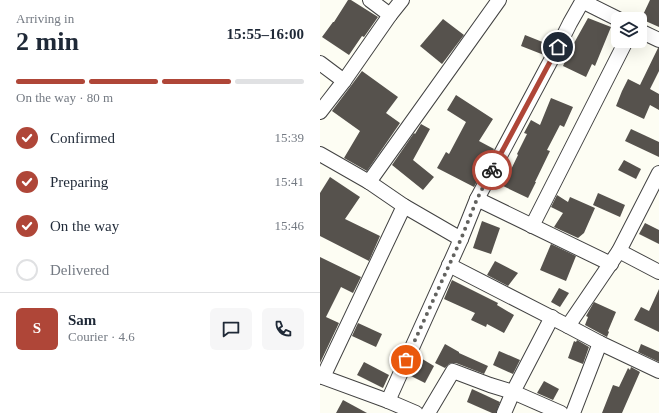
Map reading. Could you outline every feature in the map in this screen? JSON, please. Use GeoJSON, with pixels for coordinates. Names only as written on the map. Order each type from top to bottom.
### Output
{"type":"FeatureCollection","features":[{"type":"Feature","properties":{"kind":"street"},"geometry":{"type":"LineString","coordinates":[[370,0],[390,15]]}},
{"type":"Feature","properties":{"kind":"street"},"geometry":{"type":"LineString","coordinates":[[320,112],[402,0]]}},
{"type":"Feature","properties":{"kind":"street"},"geometry":{"type":"LineString","coordinates":[[369,182],[499,0]]}},
{"type":"Feature","properties":{"kind":"street"},"geometry":{"type":"LineString","coordinates":[[388,401],[461,239],[477,199],[570,23],[583,1],[611,16]]}},
{"type":"Feature","properties":{"kind":"street"},"geometry":{"type":"LineString","coordinates":[[647,34],[659,40]]}},
{"type":"Feature","properties":{"kind":"street"},"geometry":{"type":"LineString","coordinates":[[532,226],[622,48]]}},
{"type":"Feature","properties":{"kind":"street"},"geometry":{"type":"LineString","coordinates":[[320,63],[344,81]]}},
{"type":"Feature","properties":{"kind":"street"},"geometry":{"type":"LineString","coordinates":[[320,154],[369,182],[404,206],[461,239]]}},
{"type":"Feature","properties":{"kind":"street"},"geometry":{"type":"LineString","coordinates":[[568,326],[619,251],[658,178]]}},
{"type":"Feature","properties":{"kind":"street"},"geometry":{"type":"LineString","coordinates":[[477,199],[611,264]]}},
{"type":"Feature","properties":{"kind":"street"},"geometry":{"type":"LineString","coordinates":[[404,206],[322,377],[416,413]]}},
{"type":"Feature","properties":{"kind":"street"},"geometry":{"type":"LineString","coordinates":[[619,251],[659,272]]}},
{"type":"Feature","properties":{"kind":"street"},"geometry":{"type":"LineString","coordinates":[[449,265],[600,343],[659,371]]}},
{"type":"Feature","properties":{"kind":"street"},"geometry":{"type":"LineString","coordinates":[[504,413],[513,392],[552,317]]}},
{"type":"Feature","properties":{"kind":"street"},"geometry":{"type":"LineString","coordinates":[[573,413],[600,343]]}},
{"type":"Feature","properties":{"kind":"street"},"geometry":{"type":"LineString","coordinates":[[428,413],[453,371],[513,392],[561,413]]}},
{"type":"Feature","properties":{"kind":"building"},"geometry":{"type":"Polygon","coordinates":[[[348,0],[351,0],[378,17],[349,55],[322,37],[348,0]]]}},
{"type":"Feature","properties":{"kind":"building"},"geometry":{"type":"Polygon","coordinates":[[[650,0],[659,0],[659,27],[647,22],[647,12],[644,12],[650,0]]]}},
{"type":"Feature","properties":{"kind":"building"},"geometry":{"type":"Polygon","coordinates":[[[588,18],[611,27],[595,66],[592,64],[586,77],[563,66],[588,18]]]}},
{"type":"Feature","properties":{"kind":"building"},"geometry":{"type":"Polygon","coordinates":[[[443,19],[464,35],[442,64],[420,46],[443,19]]]}},
{"type":"Feature","properties":{"kind":"building"},"geometry":{"type":"Polygon","coordinates":[[[525,35],[550,45],[544,55],[521,46],[525,35]]]}},
{"type":"Feature","properties":{"kind":"building"},"geometry":{"type":"Polygon","coordinates":[[[658,48],[659,71],[650,89],[659,94],[659,110],[650,105],[644,119],[616,106],[628,79],[640,85],[658,48]]]}},
{"type":"Feature","properties":{"kind":"building"},"geometry":{"type":"Polygon","coordinates":[[[362,71],[398,97],[386,113],[400,123],[367,171],[344,158],[360,131],[332,111],[362,71]]]}},
{"type":"Feature","properties":{"kind":"building"},"geometry":{"type":"Polygon","coordinates":[[[456,95],[493,119],[479,141],[494,149],[474,187],[437,168],[446,152],[449,154],[466,122],[447,110],[456,95]]]}},
{"type":"Feature","properties":{"kind":"building"},"geometry":{"type":"Polygon","coordinates":[[[551,98],[573,107],[564,127],[560,125],[547,150],[550,151],[528,198],[503,186],[527,134],[524,133],[531,120],[540,125],[551,98]]]}},
{"type":"Feature","properties":{"kind":"building"},"geometry":{"type":"Polygon","coordinates":[[[421,124],[430,129],[413,160],[434,177],[423,190],[392,165],[421,124]]]}},
{"type":"Feature","properties":{"kind":"building"},"geometry":{"type":"Polygon","coordinates":[[[631,129],[659,142],[659,157],[625,141],[631,129]]]}},
{"type":"Feature","properties":{"kind":"building"},"geometry":{"type":"Polygon","coordinates":[[[624,160],[641,169],[636,179],[618,170],[624,160]]]}},
{"type":"Feature","properties":{"kind":"building"},"geometry":{"type":"Polygon","coordinates":[[[330,177],[360,197],[345,219],[380,236],[369,261],[320,236],[320,193],[330,177]]]}},
{"type":"Feature","properties":{"kind":"building"},"geometry":{"type":"Polygon","coordinates":[[[598,193],[625,205],[620,217],[593,205],[598,193]]]}},
{"type":"Feature","properties":{"kind":"building"},"geometry":{"type":"Polygon","coordinates":[[[557,195],[568,202],[570,197],[595,208],[584,233],[578,238],[554,227],[563,213],[551,207],[557,195]]]}},
{"type":"Feature","properties":{"kind":"building"},"geometry":{"type":"Polygon","coordinates":[[[482,221],[500,228],[491,254],[473,248],[482,221]]]}},
{"type":"Feature","properties":{"kind":"building"},"geometry":{"type":"Polygon","coordinates":[[[645,223],[659,230],[659,244],[639,234],[645,223]]]}},
{"type":"Feature","properties":{"kind":"building"},"geometry":{"type":"Polygon","coordinates":[[[551,244],[576,256],[566,281],[540,270],[551,244]]]}},
{"type":"Feature","properties":{"kind":"building"},"geometry":{"type":"Polygon","coordinates":[[[320,257],[361,277],[353,293],[341,287],[326,317],[339,323],[320,363],[320,257]]]}},
{"type":"Feature","properties":{"kind":"building"},"geometry":{"type":"Polygon","coordinates":[[[495,261],[518,273],[508,286],[487,275],[495,261]]]}},
{"type":"Feature","properties":{"kind":"building"},"geometry":{"type":"Polygon","coordinates":[[[452,280],[498,303],[497,305],[514,315],[504,333],[487,324],[486,327],[471,320],[475,313],[444,299],[452,280]]]}},
{"type":"Feature","properties":{"kind":"building"},"geometry":{"type":"Polygon","coordinates":[[[559,288],[569,293],[560,307],[551,302],[559,288]]]}},
{"type":"Feature","properties":{"kind":"building"},"geometry":{"type":"Polygon","coordinates":[[[659,289],[659,332],[634,320],[641,307],[649,311],[659,289]]]}},
{"type":"Feature","properties":{"kind":"building"},"geometry":{"type":"Polygon","coordinates":[[[594,302],[616,312],[607,337],[585,325],[588,317],[586,316],[594,302]]]}},
{"type":"Feature","properties":{"kind":"building"},"geometry":{"type":"Polygon","coordinates":[[[358,323],[382,334],[376,347],[352,336],[358,323]]]}},
{"type":"Feature","properties":{"kind":"building"},"geometry":{"type":"Polygon","coordinates":[[[577,340],[589,347],[583,364],[568,358],[574,341],[576,342],[577,340]]]}},
{"type":"Feature","properties":{"kind":"building"},"geometry":{"type":"Polygon","coordinates":[[[445,344],[459,353],[488,366],[484,374],[456,363],[449,364],[445,368],[435,363],[445,344]]]}},
{"type":"Feature","properties":{"kind":"building"},"geometry":{"type":"Polygon","coordinates":[[[641,344],[659,352],[659,362],[638,352],[641,344]]]}},
{"type":"Feature","properties":{"kind":"building"},"geometry":{"type":"Polygon","coordinates":[[[499,351],[520,360],[513,374],[493,365],[499,351]]]}},
{"type":"Feature","properties":{"kind":"building"},"geometry":{"type":"Polygon","coordinates":[[[419,357],[434,366],[425,383],[409,375],[419,357]]]}},
{"type":"Feature","properties":{"kind":"building"},"geometry":{"type":"Polygon","coordinates":[[[364,362],[389,375],[383,388],[357,375],[364,362]]]}},
{"type":"Feature","properties":{"kind":"building"},"geometry":{"type":"Polygon","coordinates":[[[631,367],[640,372],[622,413],[602,413],[613,385],[619,387],[628,368],[630,370],[631,367]]]}},
{"type":"Feature","properties":{"kind":"building"},"geometry":{"type":"Polygon","coordinates":[[[544,381],[559,389],[553,400],[537,393],[544,381]]]}},
{"type":"Feature","properties":{"kind":"building"},"geometry":{"type":"Polygon","coordinates":[[[472,389],[500,402],[496,413],[492,413],[467,402],[472,389]]]}},
{"type":"Feature","properties":{"kind":"building"},"geometry":{"type":"Polygon","coordinates":[[[343,400],[367,413],[336,413],[343,400]]]}},
{"type":"Feature","properties":{"kind":"way so far"},"geometry":{"type":"LineString","coordinates":[[406,360],[461,239],[477,199],[492,170]]}},
{"type":"Feature","properties":{"kind":"route"},"geometry":{"type":"LineString","coordinates":[[492,170],[558,47]]}}]}
